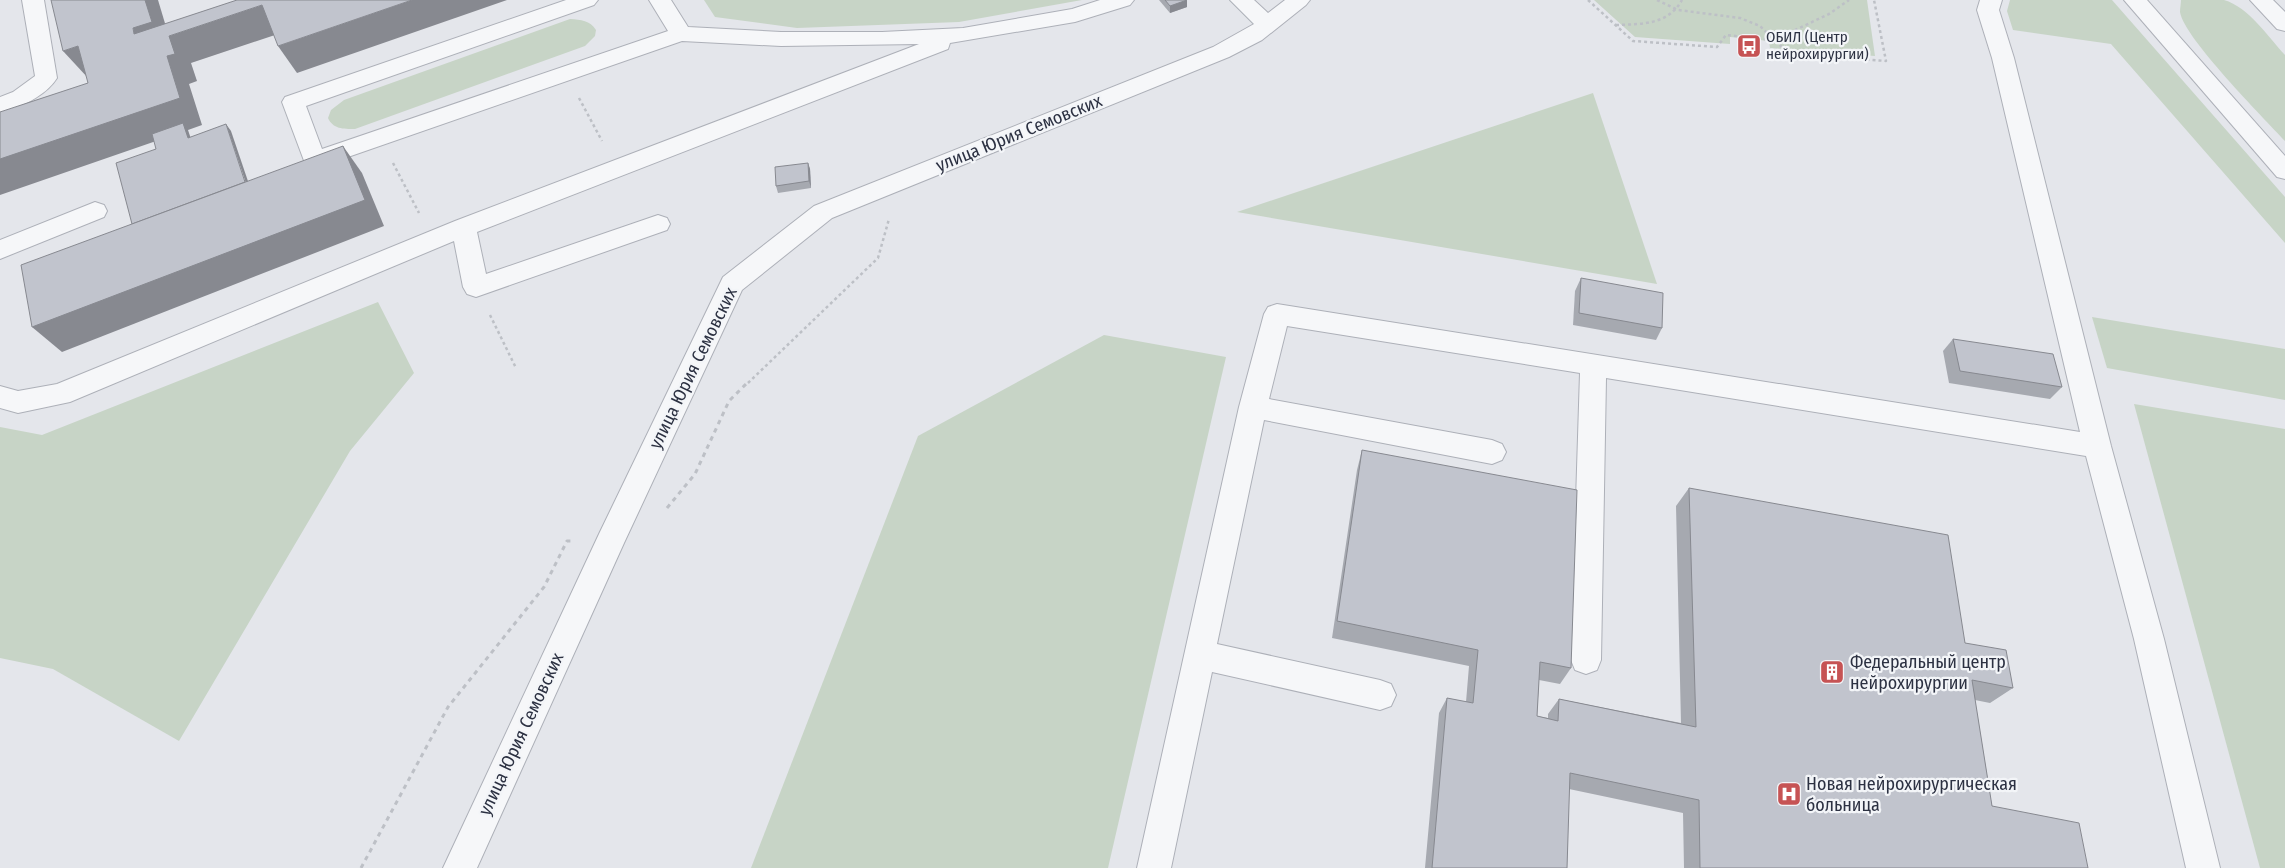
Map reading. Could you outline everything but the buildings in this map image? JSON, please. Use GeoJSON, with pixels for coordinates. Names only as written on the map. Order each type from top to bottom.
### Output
{"type":"FeatureCollection","features":[{"type":"Feature","properties":{"kind":"street"},"geometry":{"type":"LineString","coordinates":[[0,105],[21,98],[46,78],[33,0]]}},
{"type":"Feature","properties":{"kind":"street"},"geometry":{"type":"LineString","coordinates":[[587,0],[293,102],[314,160],[681,34],[781,39],[882,39],[963,35],[1075,16],[1123,0]]}},
{"type":"Feature","properties":{"kind":"street"},"geometry":{"type":"LineString","coordinates":[[660,0],[681,34]]}},
{"type":"Feature","properties":{"kind":"street"},"geometry":{"type":"LineString","coordinates":[[1241,0],[1268,25]]}},
{"type":"Feature","properties":{"kind":"street","name":"улица Юрия Семовских"},"geometry":{"type":"LineString","coordinates":[[460,868],[609,542],[732,284],[823,212],[1220,52],[1242,42],[1268,25],[1299,0]]}},
{"type":"Feature","properties":{"kind":"street"},"geometry":{"type":"LineString","coordinates":[[1991,0],[1988,10],[2005,67],[2097,446],[2149,639],[2203,868]]}},
{"type":"Feature","properties":{"kind":"street"},"geometry":{"type":"LineString","coordinates":[[2135,0],[2285,171]]}},
{"type":"Feature","properties":{"kind":"street"},"geometry":{"type":"LineString","coordinates":[[2261,0],[2285,24]]}},
{"type":"Feature","properties":{"kind":"street"},"geometry":{"type":"LineString","coordinates":[[0,397],[18,402],[60,394],[464,228],[963,35]]}},
{"type":"Feature","properties":{"kind":"street"},"geometry":{"type":"LineString","coordinates":[[0,250],[95,211]]}},
{"type":"Feature","properties":{"kind":"street"},"geometry":{"type":"LineString","coordinates":[[464,228],[476,287],[658,224]]}},
{"type":"Feature","properties":{"kind":"street"},"geometry":{"type":"LineString","coordinates":[[1154,868],[1254,407],[1278,314],[2097,446]]}},
{"type":"Feature","properties":{"kind":"street"},"geometry":{"type":"LineString","coordinates":[[1586,660],[1593,365]]}},
{"type":"Feature","properties":{"kind":"street"},"geometry":{"type":"LineString","coordinates":[[1254,407],[1492,452]]}},
{"type":"Feature","properties":{"kind":"street"},"geometry":{"type":"LineString","coordinates":[[1200,655],[1380,695]]}},
{"type":"Feature","properties":{"kind":"path"},"geometry":{"type":"LineString","coordinates":[[1588,0],[1633,41],[1717,48],[1726,35],[1774,40],[1829,14],[1849,0]]}},
{"type":"Feature","properties":{"kind":"path"},"geometry":{"type":"LineString","coordinates":[[1658,0],[1678,10],[1740,18],[1760,26],[1789,53],[1886,61],[1874,0]]}},
{"type":"Feature","properties":{"kind":"path"},"geometry":{"type":"LineString","coordinates":[[1616,26],[1654,23],[1678,10],[1682,0]]}},
{"type":"Feature","properties":{"kind":"path"},"geometry":{"type":"LineString","coordinates":[[586,112],[596,130]]}},
{"type":"Feature","properties":{"kind":"path"},"geometry":{"type":"LineString","coordinates":[[401,178],[416,207]]}},
{"type":"Feature","properties":{"kind":"path"},"geometry":{"type":"LineString","coordinates":[[663,512],[695,474],[729,401],[878,258],[890,217]]}},
{"type":"Feature","properties":{"kind":"path"},"geometry":{"type":"LineString","coordinates":[[476,287],[516,368]]}},
{"type":"Feature","properties":{"kind":"path"},"geometry":{"type":"LineString","coordinates":[[362,868],[448,707],[544,587],[567,541],[609,542]]}},
{"type":"Feature","properties":{"kind":"green space"},"geometry":{"type":"Polygon","coordinates":[[[704,0],[1082,0],[959,22],[797,28],[715,17],[704,0]]]}},
{"type":"Feature","properties":{"kind":"green space"},"geometry":{"type":"Polygon","coordinates":[[[1594,0],[1867,0],[1875,56],[1770,48],[1769,41],[1730,37],[1730,44],[1635,37],[1594,0]]]}},
{"type":"Feature","properties":{"kind":"green space"},"geometry":{"type":"Polygon","coordinates":[[[2010,0],[2112,0],[2285,197],[2285,243],[2111,44],[2013,30],[2007,11],[2010,0]]]}},
{"type":"Feature","properties":{"kind":"green space"},"geometry":{"type":"Polygon","coordinates":[[[2181,0],[2224,0],[2233,4],[2250,16],[2285,55],[2285,141],[2226,78],[2195,40],[2180,12],[2181,0]]]}},
{"type":"Feature","properties":{"kind":"green space"},"geometry":{"type":"Polygon","coordinates":[[[570,19],[588,22],[596,30],[595,36],[585,46],[355,129],[336,126],[328,118],[331,110],[344,100],[570,19]]]}},
{"type":"Feature","properties":{"kind":"green space"},"geometry":{"type":"Polygon","coordinates":[[[1593,93],[1657,284],[1237,212],[1593,93]]]}},
{"type":"Feature","properties":{"kind":"green space"},"geometry":{"type":"Polygon","coordinates":[[[378,302],[414,373],[350,451],[179,741],[53,669],[0,658],[0,427],[42,435],[378,302]]]}},
{"type":"Feature","properties":{"kind":"green space"},"geometry":{"type":"Polygon","coordinates":[[[2092,317],[2285,349],[2285,400],[2107,368],[2092,317]]]}},
{"type":"Feature","properties":{"kind":"green space"},"geometry":{"type":"Polygon","coordinates":[[[1104,335],[1226,357],[1108,868],[751,868],[918,436],[1104,335]]]}},
{"type":"Feature","properties":{"kind":"green space"},"geometry":{"type":"Polygon","coordinates":[[[2134,404],[2285,429],[2285,868],[2260,868],[2134,404]]]}},
{"type":"Feature","properties":{"kind":"place","name":"ОБИЛ (Центр нейрохирургии)"},"geometry":{"type":"Point","coordinates":[1749,46]}},
{"type":"Feature","properties":{"kind":"place","name":"Федеральный центр нейрохирургии"},"geometry":{"type":"Point","coordinates":[1832,672]}},
{"type":"Feature","properties":{"kind":"place","name":"Новая нейрохирургическая больница"},"geometry":{"type":"Point","coordinates":[1789,794]}}]}
